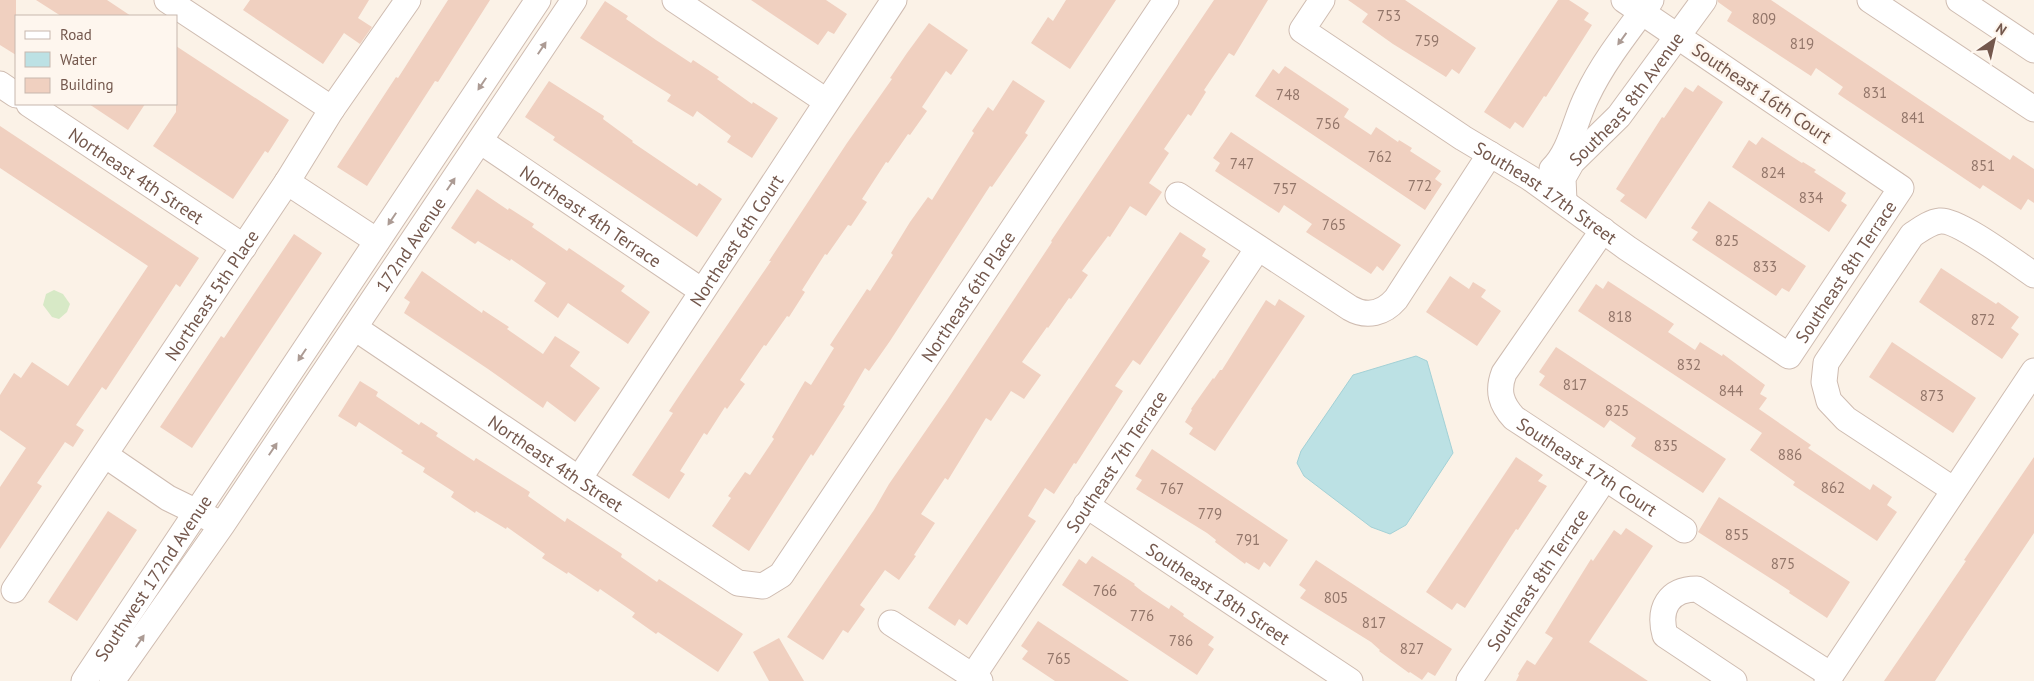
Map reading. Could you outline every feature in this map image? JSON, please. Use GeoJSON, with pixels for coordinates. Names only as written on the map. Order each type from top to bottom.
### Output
{"type":"FeatureCollection","features":[{"type":"Feature","properties":{"kind":"street"},"geometry":{"type":"LineString","coordinates":[[167,0],[332,109]]}},
{"type":"Feature","properties":{"kind":"street","name":"Northeast 5th Place"},"geometry":{"type":"LineString","coordinates":[[14,590],[287,182],[332,109],[408,0]]}},
{"type":"Feature","properties":{"kind":"street","name":"172nd Avenue"},"geometry":{"type":"LineString","coordinates":[[221,476],[538,0]]}},
{"type":"Feature","properties":{"kind":"street","name":"172nd Avenue"},"geometry":{"type":"LineString","coordinates":[[246,490],[574,0]]}},
{"type":"Feature","properties":{"kind":"street"},"geometry":{"type":"LineString","coordinates":[[675,0],[826,101]]}},
{"type":"Feature","properties":{"kind":"street","name":"Northeast 6th Court"},"geometry":{"type":"LineString","coordinates":[[579,479],[894,0]]}},
{"type":"Feature","properties":{"kind":"street","name":"Northeast 6th Place"},"geometry":{"type":"LineString","coordinates":[[763,586],[781,575],[1166,0]]}},
{"type":"Feature","properties":{"kind":"street","name":"Southeast 17th Street"},"geometry":{"type":"LineString","coordinates":[[1322,0],[1302,30],[1463,138],[1530,178],[1603,230],[1789,356]]}},
{"type":"Feature","properties":{"kind":"street","name":"Southeast 8th Avenue"},"geometry":{"type":"LineString","coordinates":[[1564,201],[1563,178],[1566,170],[1612,124],[1630,102],[1704,0]]}},
{"type":"Feature","properties":{"kind":"street"},"geometry":{"type":"LineString","coordinates":[[1870,0],[2034,109]]}},
{"type":"Feature","properties":{"kind":"street"},"geometry":{"type":"LineString","coordinates":[[1960,0],[2034,50]]}},
{"type":"Feature","properties":{"kind":"street","name":"Southeast 8th Avenue"},"geometry":{"type":"LineString","coordinates":[[1530,178],[1547,172],[1556,164],[1564,152],[1584,102],[1639,4]]}},
{"type":"Feature","properties":{"kind":"street","name":"Southeast 16th Court"},"geometry":{"type":"LineString","coordinates":[[1639,4],[1678,36],[1901,188]]}},
{"type":"Feature","properties":{"kind":"street"},"geometry":{"type":"LineString","coordinates":[[0,84],[15,94]]}},
{"type":"Feature","properties":{"kind":"street"},"geometry":{"type":"LineString","coordinates":[[1584,102],[1586,113],[1590,119],[1601,125],[1612,124]]}},
{"type":"Feature","properties":{"kind":"street","name":"Northeast 4th Street"},"geometry":{"type":"LineString","coordinates":[[31,105],[244,247]]}},
{"type":"Feature","properties":{"kind":"street","name":"Northeast 4th Terrace"},"geometry":{"type":"LineString","coordinates":[[480,141],[702,290]]}},
{"type":"Feature","properties":{"kind":"street"},"geometry":{"type":"LineString","coordinates":[[1178,195],[1350,308],[1359,313],[1372,314],[1385,309],[1396,299],[1490,154]]}},
{"type":"Feature","properties":{"kind":"street"},"geometry":{"type":"LineString","coordinates":[[287,182],[377,241]]}},
{"type":"Feature","properties":{"kind":"street","name":"Southeast 8th Terrace"},"geometry":{"type":"LineString","coordinates":[[1789,356],[1901,188]]}},
{"type":"Feature","properties":{"kind":"street"},"geometry":{"type":"LineString","coordinates":[[1954,490],[1846,419],[1829,401],[1824,382],[1826,363],[1912,234],[1926,225],[1941,221],[1957,224],[2034,275]]}},
{"type":"Feature","properties":{"kind":"street","name":"Southeast 17th Court"},"geometry":{"type":"LineString","coordinates":[[1603,230],[1504,373],[1500,395],[1503,404],[1514,418],[1684,530]]}},
{"type":"Feature","properties":{"kind":"street","name":"Southeast 7th Terrace"},"geometry":{"type":"LineString","coordinates":[[976,678],[1086,505],[1258,248]]}},
{"type":"Feature","properties":{"kind":"street","name":"Northeast 4th Street"},"geometry":{"type":"LineString","coordinates":[[355,328],[579,479],[738,583],[763,586]]}},
{"type":"Feature","properties":{"kind":"street"},"geometry":{"type":"LineString","coordinates":[[1734,681],[1665,635],[1661,622],[1664,607],[1674,594],[1686,589],[1697,589],[1829,678],[2034,371]]}},
{"type":"Feature","properties":{"kind":"street"},"geometry":{"type":"LineString","coordinates":[[105,455],[168,498],[222,525]]}},
{"type":"Feature","properties":{"kind":"street","name":"Southwest 172nd Avenue"},"geometry":{"type":"LineString","coordinates":[[84,681],[221,476]]}},
{"type":"Feature","properties":{"kind":"street","name":"Southeast 8th Terrace"},"geometry":{"type":"LineString","coordinates":[[1469,681],[1605,478]]}},
{"type":"Feature","properties":{"kind":"street","name":"Southwest 172nd Avenue"},"geometry":{"type":"LineString","coordinates":[[112,681],[246,490]]}},
{"type":"Feature","properties":{"kind":"street","name":"Southeast 18th Street"},"geometry":{"type":"LineString","coordinates":[[1086,505],[1350,681]]}},
{"type":"Feature","properties":{"kind":"street"},"geometry":{"type":"LineString","coordinates":[[891,623],[976,678]]}},
{"type":"Feature","properties":{"kind":"green space"},"geometry":{"type":"Polygon","coordinates":[[[54,290],[63,294],[70,304],[67,312],[59,319],[52,317],[43,305],[46,294],[54,290]]]}},
{"type":"Feature","properties":{"kind":"water"},"geometry":{"type":"Polygon","coordinates":[[[1416,356],[1427,361],[1453,453],[1406,525],[1390,534],[1371,527],[1304,476],[1297,463],[1301,451],[1353,375],[1416,356]]]}},
{"type":"Feature","properties":{"kind":"building"},"geometry":{"type":"Polygon","coordinates":[[[0,0],[16,0],[15,54],[0,45],[0,0]]]}},
{"type":"Feature","properties":{"kind":"building"},"geometry":{"type":"Polygon","coordinates":[[[36,0],[107,0],[130,15],[59,15],[36,0]]]}},
{"type":"Feature","properties":{"kind":"building"},"geometry":{"type":"Polygon","coordinates":[[[250,0],[369,0],[358,18],[372,27],[360,44],[344,33],[323,64],[243,10],[250,0]]]}},
{"type":"Feature","properties":{"kind":"building"},"geometry":{"type":"Polygon","coordinates":[[[448,0],[490,0],[438,82],[435,81],[367,186],[337,167],[396,77],[398,78],[448,0]]]}},
{"type":"Feature","properties":{"kind":"building"},"geometry":{"type":"Polygon","coordinates":[[[751,0],[826,0],[847,14],[834,34],[828,31],[818,45],[751,0]]]}},
{"type":"Feature","properties":{"kind":"building"},"geometry":{"type":"Polygon","coordinates":[[[1066,0],[1116,0],[1070,69],[1031,43],[1048,17],[1053,21],[1066,0]]]}},
{"type":"Feature","properties":{"kind":"building"},"geometry":{"type":"Polygon","coordinates":[[[1214,0],[1268,0],[1234,56],[1229,53],[1204,90],[1206,92],[1191,116],[1188,114],[1164,149],[1169,153],[1149,183],[1162,192],[1146,216],[1130,206],[1110,237],[1108,236],[1082,271],[1088,275],[1022,362],[1041,375],[1024,399],[1011,391],[991,421],[986,418],[948,480],[945,478],[921,514],[935,523],[914,555],[916,556],[899,580],[885,570],[860,605],[865,609],[848,633],[843,630],[823,660],[787,637],[874,510],[889,484],[947,400],[1051,241],[1214,0]]]}},
{"type":"Feature","properties":{"kind":"building"},"geometry":{"type":"Polygon","coordinates":[[[1348,0],[1405,0],[1476,48],[1459,74],[1452,69],[1446,77],[1362,22],[1368,14],[1348,0]]]}},
{"type":"Feature","properties":{"kind":"building"},"geometry":{"type":"Polygon","coordinates":[[[1558,0],[1569,0],[1589,13],[1584,20],[1592,25],[1546,97],[1544,96],[1523,128],[1515,122],[1510,129],[1484,112],[1558,0]]]}},
{"type":"Feature","properties":{"kind":"building"},"geometry":{"type":"Polygon","coordinates":[[[1718,0],[1771,0],[2010,160],[2013,155],[2034,169],[2034,203],[2028,199],[2021,210],[1983,185],[1980,189],[1838,94],[1843,87],[1816,68],[1811,76],[1727,21],[1732,12],[1718,2],[1718,0]]]}},
{"type":"Feature","properties":{"kind":"building"},"geometry":{"type":"Polygon","coordinates":[[[605,1],[628,16],[626,19],[656,40],[691,63],[693,60],[719,77],[717,79],[752,104],[753,102],[778,118],[752,158],[727,142],[731,136],[697,111],[693,117],[667,101],[671,95],[580,38],[605,1]]]}},
{"type":"Feature","properties":{"kind":"building"},"geometry":{"type":"Polygon","coordinates":[[[929,23],[968,50],[951,75],[946,71],[922,107],[927,111],[888,163],[886,162],[862,199],[867,202],[851,226],[848,225],[827,255],[825,254],[802,290],[805,292],[789,317],[787,316],[766,346],[764,345],[740,380],[745,384],[727,409],[725,407],[707,435],[704,433],[680,471],[685,474],[669,499],[632,475],[673,413],[669,411],[771,261],[769,261],[847,143],[892,79],[890,78],[929,23]]]}},
{"type":"Feature","properties":{"kind":"building"},"geometry":{"type":"Polygon","coordinates":[[[178,47],[289,120],[268,153],[265,151],[233,199],[153,146],[176,112],[176,105],[178,105],[178,47]]]}},
{"type":"Feature","properties":{"kind":"building"},"geometry":{"type":"Polygon","coordinates":[[[1285,66],[1349,109],[1344,117],[1371,135],[1376,127],[1398,142],[1399,140],[1412,148],[1410,151],[1441,171],[1435,179],[1442,184],[1425,210],[1255,96],[1273,69],[1279,74],[1285,66]]]}},
{"type":"Feature","properties":{"kind":"building"},"geometry":{"type":"Polygon","coordinates":[[[1013,80],[1045,101],[1025,133],[1028,135],[992,187],[990,186],[890,341],[869,371],[865,368],[843,405],[845,406],[813,456],[811,454],[749,551],[712,526],[731,498],[728,496],[745,472],[750,475],[774,439],[772,437],[805,381],[811,385],[834,348],[830,345],[867,289],[870,291],[893,255],[891,253],[910,222],[928,197],[932,200],[988,107],[993,111],[1013,80]]]}},
{"type":"Feature","properties":{"kind":"building"},"geometry":{"type":"Polygon","coordinates":[[[549,81],[604,116],[603,119],[632,142],[697,186],[699,183],[722,199],[697,237],[553,140],[555,137],[525,117],[549,81]]]}},
{"type":"Feature","properties":{"kind":"building"},"geometry":{"type":"Polygon","coordinates":[[[1698,85],[1723,102],[1646,219],[1620,201],[1625,195],[1616,189],[1662,117],[1664,118],[1685,87],[1693,92],[1698,85]]]}},
{"type":"Feature","properties":{"kind":"building"},"geometry":{"type":"Polygon","coordinates":[[[90,105],[144,105],[128,130],[90,105]]]}},
{"type":"Feature","properties":{"kind":"building"},"geometry":{"type":"Polygon","coordinates":[[[0,126],[199,258],[180,287],[176,284],[106,390],[102,387],[76,425],[84,430],[73,447],[65,442],[37,483],[42,486],[0,549],[0,487],[26,448],[0,430],[0,395],[14,373],[21,378],[32,362],[68,386],[148,266],[0,168],[0,126]]]}},
{"type":"Feature","properties":{"kind":"building"},"geometry":{"type":"Polygon","coordinates":[[[1231,132],[1401,245],[1383,271],[1377,266],[1371,274],[1306,232],[1312,224],[1284,205],[1279,213],[1215,171],[1220,163],[1213,158],[1231,132]]]}},
{"type":"Feature","properties":{"kind":"building"},"geometry":{"type":"Polygon","coordinates":[[[1762,137],[1816,170],[1814,172],[1846,193],[1841,201],[1847,205],[1829,232],[1732,167],[1749,140],[1756,145],[1762,137]]]}},
{"type":"Feature","properties":{"kind":"building"},"geometry":{"type":"Polygon","coordinates":[[[477,189],[508,210],[509,208],[534,224],[532,227],[567,251],[569,248],[625,286],[621,291],[650,312],[628,344],[568,303],[558,318],[534,301],[546,283],[511,259],[510,261],[478,241],[475,244],[451,228],[477,189]]]}},
{"type":"Feature","properties":{"kind":"building"},"geometry":{"type":"Polygon","coordinates":[[[1709,201],[1806,266],[1789,292],[1782,288],[1776,296],[1692,240],[1698,232],[1691,228],[1709,201]]]}},
{"type":"Feature","properties":{"kind":"building"},"geometry":{"type":"Polygon","coordinates":[[[1180,232],[1206,249],[1202,256],[1210,261],[1140,365],[1133,360],[1115,386],[1123,391],[1076,464],[1074,463],[1054,494],[1045,488],[1028,516],[1036,521],[967,625],[959,619],[955,626],[928,608],[1180,232]]]}},
{"type":"Feature","properties":{"kind":"building"},"geometry":{"type":"Polygon","coordinates":[[[294,234],[322,253],[192,448],[160,427],[221,336],[224,338],[294,234]]]}},
{"type":"Feature","properties":{"kind":"building"},"geometry":{"type":"Polygon","coordinates":[[[1941,268],[1996,304],[1998,302],[2019,317],[2011,328],[2019,334],[2002,359],[1919,302],[1941,268]]]}},
{"type":"Feature","properties":{"kind":"building"},"geometry":{"type":"Polygon","coordinates":[[[422,271],[482,313],[483,310],[509,327],[507,329],[543,354],[555,336],[580,352],[570,366],[600,388],[575,422],[547,401],[543,408],[404,313],[410,302],[404,298],[422,271]]]}},
{"type":"Feature","properties":{"kind":"building"},"geometry":{"type":"Polygon","coordinates":[[[1450,276],[1469,289],[1473,282],[1486,290],[1481,297],[1501,311],[1477,346],[1426,312],[1450,276]]]}},
{"type":"Feature","properties":{"kind":"building"},"geometry":{"type":"Polygon","coordinates":[[[1608,281],[1674,324],[1668,332],[1695,350],[1700,342],[1722,356],[1723,354],[1765,385],[1760,394],[1767,398],[1759,409],[1811,445],[1808,448],[1870,490],[1873,484],[1892,497],[1887,505],[1897,512],[1877,541],[1793,485],[1795,482],[1750,450],[1762,433],[1578,311],[1596,284],[1603,289],[1608,281]]]}},
{"type":"Feature","properties":{"kind":"building"},"geometry":{"type":"Polygon","coordinates":[[[1279,299],[1305,316],[1215,451],[1189,434],[1193,428],[1185,422],[1191,409],[1213,378],[1222,370],[1266,300],[1275,306],[1279,299]]]}},
{"type":"Feature","properties":{"kind":"building"},"geometry":{"type":"Polygon","coordinates":[[[1892,342],[1976,398],[1953,433],[1869,377],[1892,342]]]}},
{"type":"Feature","properties":{"kind":"building"},"geometry":{"type":"Polygon","coordinates":[[[1556,347],[1726,459],[1703,493],[1631,446],[1636,438],[1610,420],[1604,428],[1539,385],[1545,376],[1539,372],[1556,347]]]}},
{"type":"Feature","properties":{"kind":"building"},"geometry":{"type":"Polygon","coordinates":[[[360,381],[378,392],[376,396],[419,425],[421,422],[438,433],[436,436],[474,461],[476,458],[530,492],[528,496],[565,522],[567,518],[622,554],[621,557],[657,582],[659,579],[743,634],[718,672],[658,632],[656,634],[632,617],[635,613],[600,589],[598,592],[568,572],[567,574],[542,558],[545,554],[507,527],[506,529],[476,511],[475,513],[451,497],[454,492],[423,472],[425,468],[401,453],[403,451],[359,422],[356,427],[338,416],[360,381]]]}},
{"type":"Feature","properties":{"kind":"building"},"geometry":{"type":"Polygon","coordinates":[[[1152,449],[1288,540],[1270,567],[1264,562],[1259,570],[1246,562],[1245,564],[1215,542],[1216,540],[1207,533],[1136,489],[1142,480],[1135,476],[1152,449]]]}},
{"type":"Feature","properties":{"kind":"building"},"geometry":{"type":"Polygon","coordinates":[[[1516,457],[1543,475],[1538,481],[1547,486],[1518,530],[1516,529],[1465,608],[1457,603],[1452,610],[1426,592],[1516,457]]]}},
{"type":"Feature","properties":{"kind":"building"},"geometry":{"type":"Polygon","coordinates":[[[2034,457],[2034,533],[1935,681],[1884,681],[1966,561],[1964,560],[2034,457]]]}},
{"type":"Feature","properties":{"kind":"building"},"geometry":{"type":"Polygon","coordinates":[[[1719,497],[1850,582],[1827,618],[1789,593],[1790,591],[1698,532],[1719,497]]]}},
{"type":"Feature","properties":{"kind":"building"},"geometry":{"type":"Polygon","coordinates":[[[108,511],[137,530],[77,621],[48,602],[108,511]]]}},
{"type":"Feature","properties":{"kind":"building"},"geometry":{"type":"Polygon","coordinates":[[[1626,528],[1653,546],[1589,642],[1648,681],[1516,681],[1527,660],[1535,665],[1553,638],[1545,633],[1591,559],[1593,561],[1614,530],[1621,535],[1626,528]]]}},
{"type":"Feature","properties":{"kind":"building"},"geometry":{"type":"Polygon","coordinates":[[[1092,556],[1169,609],[1171,605],[1184,614],[1183,616],[1214,637],[1208,645],[1214,649],[1197,675],[1062,585],[1079,559],[1086,564],[1092,556]]]}},
{"type":"Feature","properties":{"kind":"building"},"geometry":{"type":"Polygon","coordinates":[[[1316,560],[1452,649],[1435,676],[1428,672],[1422,680],[1409,673],[1379,651],[1371,642],[1300,598],[1306,590],[1299,585],[1316,560]]]}},
{"type":"Feature","properties":{"kind":"building"},"geometry":{"type":"Polygon","coordinates":[[[1038,621],[1129,681],[1055,681],[1022,659],[1028,651],[1021,646],[1038,621]]]}},
{"type":"Feature","properties":{"kind":"building"},"geometry":{"type":"Polygon","coordinates":[[[779,638],[804,681],[769,681],[753,652],[779,638]]]}}]}
